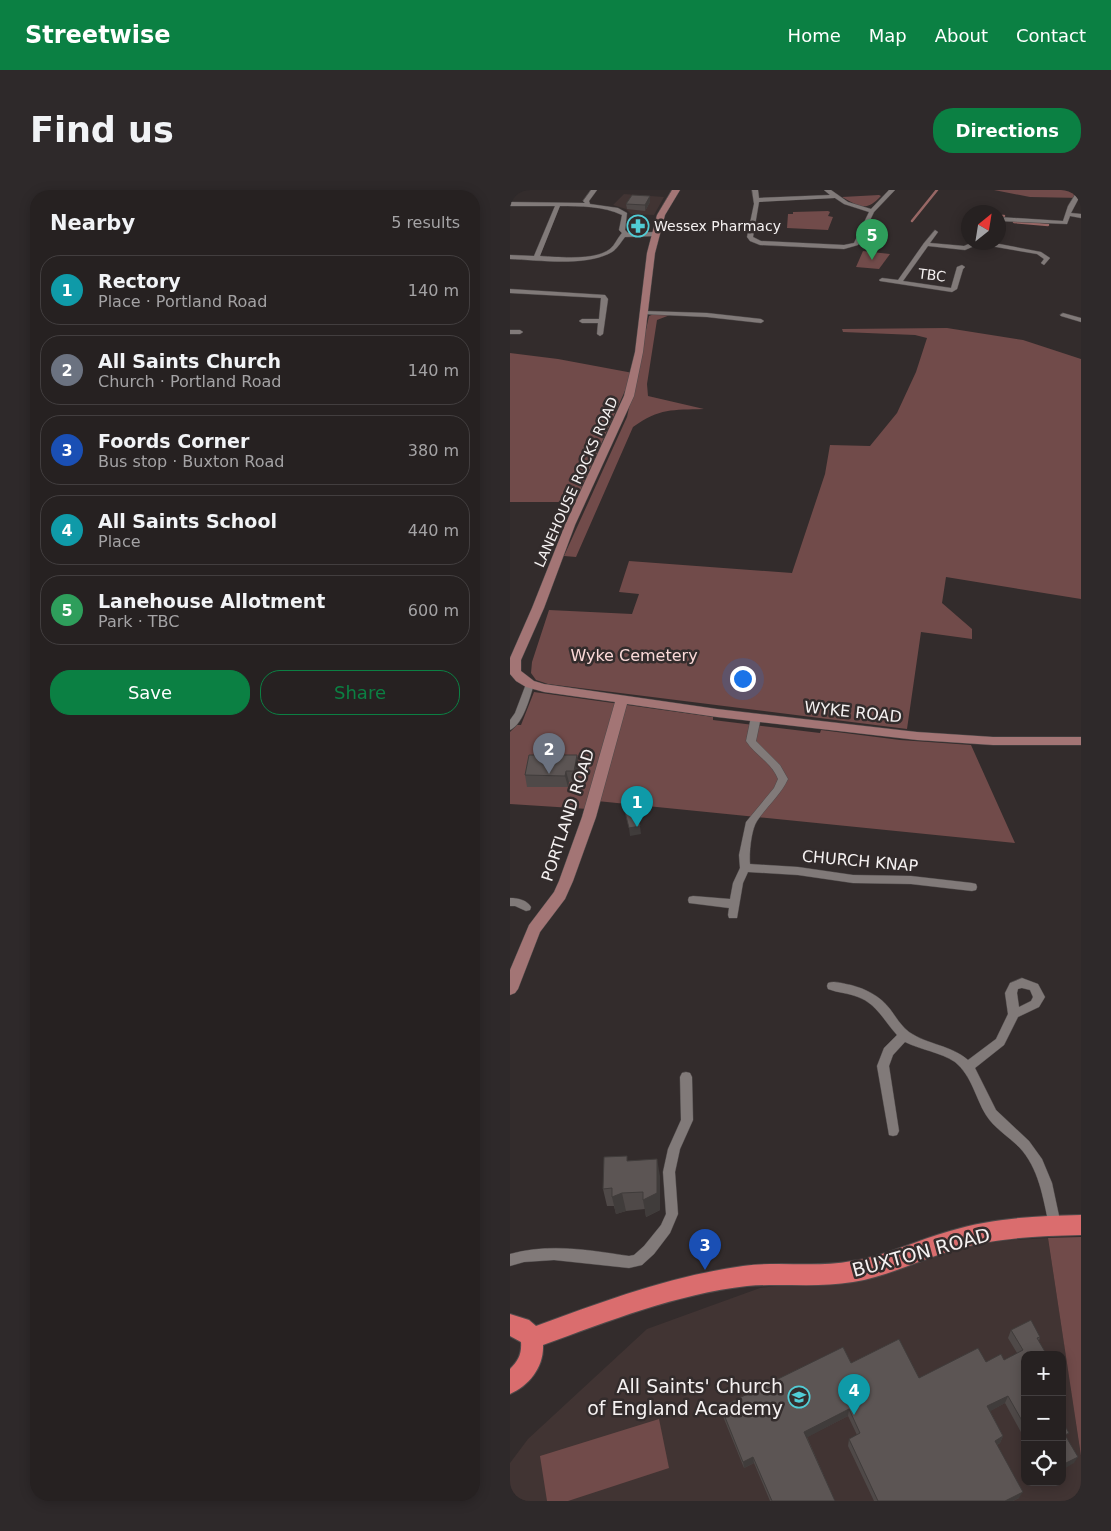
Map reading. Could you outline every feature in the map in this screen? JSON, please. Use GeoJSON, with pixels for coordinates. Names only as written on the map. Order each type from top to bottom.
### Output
{"type":"FeatureCollection","features":[{"type":"Feature","properties":{"kind":"highway","name":"BUXTON ROAD"},"geometry":{"type":"LineString","coordinates":[[531,1339],[620,1308],[694,1286],[768,1274],[851,1272],[872,1267],[950,1240],[978,1234],[1055,1225],[1081,1225]]}},
{"type":"Feature","properties":{"kind":"highway"},"geometry":{"type":"LineString","coordinates":[[510,1325],[521,1328],[531,1339],[532,1354],[527,1369],[520,1377],[510,1383]]}},
{"type":"Feature","properties":{"kind":"main road","name":"LANEHOUSE ROCKS ROAD"},"geometry":{"type":"LineString","coordinates":[[622,701],[530,684],[513,672],[514,654],[538,608],[570,525],[629,396],[640,352],[649,271],[656,234],[662,212],[676,190]]}},
{"type":"Feature","properties":{"kind":"main road","name":"WYKE ROAD"},"geometry":{"type":"LineString","coordinates":[[622,701],[961,739],[1081,741]]}},
{"type":"Feature","properties":{"kind":"main road","name":"PORTLAND ROAD"},"geometry":{"type":"LineString","coordinates":[[510,989],[534,929],[560,895],[566,880],[589,816],[622,701]]}},
{"type":"Feature","properties":{"kind":"street"},"geometry":{"type":"LineString","coordinates":[[588,204],[586,201],[594,190]]}},
{"type":"Feature","properties":{"kind":"street"},"geometry":{"type":"LineString","coordinates":[[755,190],[757,200],[750,238],[752,240],[760,243],[844,247],[857,243],[872,211],[892,190]]}},
{"type":"Feature","properties":{"kind":"street"},"geometry":{"type":"LineString","coordinates":[[827,190],[851,205],[872,211]]}},
{"type":"Feature","properties":{"kind":"street"},"geometry":{"type":"LineString","coordinates":[[1006,220],[1062,224],[1067,222],[1071,206],[1081,190]]}},
{"type":"Feature","properties":{"kind":"street"},"geometry":{"type":"LineString","coordinates":[[757,200],[834,196]]}},
{"type":"Feature","properties":{"kind":"street"},"geometry":{"type":"LineString","coordinates":[[510,204],[588,204],[612,208],[624,213],[622,230],[626,234]]}},
{"type":"Feature","properties":{"kind":"street"},"geometry":{"type":"LineString","coordinates":[[536,258],[558,205]]}},
{"type":"Feature","properties":{"kind":"street"},"geometry":{"type":"LineString","coordinates":[[1069,214],[1081,216]]}},
{"type":"Feature","properties":{"kind":"street"},"geometry":{"type":"LineString","coordinates":[[898,283],[935,232]]}},
{"type":"Feature","properties":{"kind":"street"},"geometry":{"type":"LineString","coordinates":[[510,257],[578,258],[600,256],[612,250],[620,237],[626,234],[656,234]]}},
{"type":"Feature","properties":{"kind":"street"},"geometry":{"type":"LineString","coordinates":[[926,244],[961,248]]}},
{"type":"Feature","properties":{"kind":"street"},"geometry":{"type":"LineString","coordinates":[[1006,248],[1040,253],[1047,258],[1044,263]]}},
{"type":"Feature","properties":{"kind":"street","name":"TBC"},"geometry":{"type":"LineString","coordinates":[[882,280],[952,290],[955,288],[960,268],[962,267]]}},
{"type":"Feature","properties":{"kind":"street"},"geometry":{"type":"LineString","coordinates":[[510,291],[601,295],[605,299],[600,334]]}},
{"type":"Feature","properties":{"kind":"street"},"geometry":{"type":"LineString","coordinates":[[645,313],[707,315],[761,321]]}},
{"type":"Feature","properties":{"kind":"street"},"geometry":{"type":"LineString","coordinates":[[1063,315],[1081,320]]}},
{"type":"Feature","properties":{"kind":"street"},"geometry":{"type":"LineString","coordinates":[[582,321],[602,321]]}},
{"type":"Feature","properties":{"kind":"street"},"geometry":{"type":"LineString","coordinates":[[510,332],[520,332]]}},
{"type":"Feature","properties":{"kind":"street"},"geometry":{"type":"LineString","coordinates":[[510,727],[519,714],[530,684]]}},
{"type":"Feature","properties":{"kind":"street"},"geometry":{"type":"LineString","coordinates":[[733,915],[738,883],[745,868],[744,855],[751,822],[778,790],[783,779],[778,767],[758,751],[751,741],[756,717]]}},
{"type":"Feature","properties":{"kind":"street","name":"CHURCH KNAP"},"geometry":{"type":"LineString","coordinates":[[745,868],[798,871],[853,879],[911,880],[972,888]]}},
{"type":"Feature","properties":{"kind":"street"},"geometry":{"type":"LineString","coordinates":[[693,900],[735,904]]}},
{"type":"Feature","properties":{"kind":"street"},"geometry":{"type":"LineString","coordinates":[[510,902],[517,902],[526,908]]}},
{"type":"Feature","properties":{"kind":"street"},"geometry":{"type":"LineString","coordinates":[[832,986],[853,990],[873,999],[904,1034],[921,1043],[949,1052],[968,1067],[976,1077],[986,1104],[992,1114],[1024,1144],[1042,1170],[1055,1225]]}},
{"type":"Feature","properties":{"kind":"street"},"geometry":{"type":"LineString","coordinates":[[968,1067],[1000,1042],[1014,1014]]}},
{"type":"Feature","properties":{"kind":"street"},"geometry":{"type":"LineString","coordinates":[[893,1131],[883,1066],[888,1052],[904,1034]]}},
{"type":"Feature","properties":{"kind":"street"},"geometry":{"type":"LineString","coordinates":[[510,1260],[524,1255],[546,1253],[629,1262],[637,1261],[642,1257],[666,1229],[672,1214],[669,1172],[674,1149],[686,1120],[686,1077]]}},
{"type":"Feature","properties":{"kind":"shaded area"},"geometry":{"type":"Polygon","coordinates":[[[624,194],[664,197],[654,215],[631,214],[626,209],[613,205],[624,194]]]}},
{"type":"Feature","properties":{"kind":"shaded area","name":"All Saints' Church of England Academy"},"geometry":{"type":"Polygon","coordinates":[[[1048,1238],[1065,1351],[1021,1351],[1021,1486],[1066,1486],[1066,1357],[1081,1456],[1081,1501],[510,1501],[510,1463],[528,1439],[647,1329],[760,1288],[853,1277],[980,1242],[1048,1238]]]}},
{"type":"Feature","properties":{"kind":"green space"},"geometry":{"type":"Polygon","coordinates":[[[994,190],[1081,190],[1081,198],[1030,197],[994,190]]]}},
{"type":"Feature","properties":{"kind":"green space"},"geometry":{"type":"Polygon","coordinates":[[[881,196],[876,201],[867,206],[858,205],[842,197],[881,196]]]}},
{"type":"Feature","properties":{"kind":"green space"},"geometry":{"type":"Polygon","coordinates":[[[793,212],[830,212],[828,216],[833,217],[828,230],[787,228],[788,214],[793,214],[793,212]]]}},
{"type":"Feature","properties":{"kind":"green space"},"geometry":{"type":"Polygon","coordinates":[[[863,251],[890,254],[879,269],[856,267],[863,251]]]}},
{"type":"Feature","properties":{"kind":"green space"},"geometry":{"type":"Polygon","coordinates":[[[654,314],[670,315],[657,320],[647,384],[648,396],[704,409],[659,413],[633,427],[576,557],[564,556],[627,417],[649,316],[654,314]]]}},
{"type":"Feature","properties":{"kind":"green space","name":"Wyke Cemetery"},"geometry":{"type":"Polygon","coordinates":[[[947,328],[1023,340],[1081,359],[1081,599],[946,577],[942,603],[972,629],[972,639],[921,632],[907,729],[548,684],[536,680],[531,673],[532,662],[549,610],[632,614],[639,594],[619,592],[629,561],[792,573],[825,474],[830,445],[870,446],[897,413],[916,372],[927,338],[915,335],[843,332],[842,329],[947,328]]]}},
{"type":"Feature","properties":{"kind":"green space"},"geometry":{"type":"Polygon","coordinates":[[[510,353],[558,359],[633,373],[575,502],[510,502],[510,353]]]}},
{"type":"Feature","properties":{"kind":"green space"},"geometry":{"type":"Polygon","coordinates":[[[534,692],[713,717],[713,720],[820,733],[821,730],[900,740],[971,745],[1015,843],[597,801],[588,809],[510,804],[510,732],[517,725],[521,725],[534,692]]]}},
{"type":"Feature","properties":{"kind":"green space"},"geometry":{"type":"Polygon","coordinates":[[[1081,1237],[1081,1456],[1066,1351],[1048,1238],[1081,1237]]]}},
{"type":"Feature","properties":{"kind":"green space"},"geometry":{"type":"Polygon","coordinates":[[[659,1419],[669,1468],[568,1501],[547,1501],[540,1456],[659,1419]]]}},
{"type":"Feature","properties":{"kind":"building"},"geometry":{"type":"Polygon","coordinates":[[[632,195],[650,196],[645,205],[626,204],[632,195]]]}},
{"type":"Feature","properties":{"kind":"building"},"geometry":{"type":"Polygon","coordinates":[[[529,755],[577,755],[574,771],[566,771],[565,776],[525,775],[529,755]]]}},
{"type":"Feature","properties":{"kind":"building"},"geometry":{"type":"Polygon","coordinates":[[[636,810],[640,826],[629,828],[625,812],[636,810]]]}},
{"type":"Feature","properties":{"kind":"building"},"geometry":{"type":"Polygon","coordinates":[[[627,1156],[627,1161],[657,1159],[657,1193],[643,1200],[643,1192],[622,1193],[612,1197],[612,1188],[603,1189],[604,1157],[627,1156]]]}},
{"type":"Feature","properties":{"kind":"building"},"geometry":{"type":"Polygon","coordinates":[[[1031,1320],[1040,1337],[1037,1338],[1045,1351],[1021,1351],[1023,1350],[1011,1330],[1031,1320]]]}},
{"type":"Feature","properties":{"kind":"building"},"geometry":{"type":"Polygon","coordinates":[[[899,1339],[919,1378],[978,1348],[986,1362],[1001,1354],[1004,1360],[1021,1351],[1021,1419],[1008,1396],[987,1406],[1003,1436],[995,1441],[1023,1492],[1005,1501],[878,1501],[849,1439],[860,1433],[849,1409],[804,1432],[835,1501],[772,1501],[753,1457],[743,1462],[721,1407],[843,1347],[851,1363],[899,1339]]]}},
{"type":"Feature","properties":{"kind":"building"},"geometry":{"type":"Polygon","coordinates":[[[1066,1437],[1078,1457],[1066,1463],[1066,1437]]]}},
{"type":"Feature","properties":{"kind":"waterway"},"geometry":{"type":"LineString","coordinates":[[912,221],[937,190]]}},
{"type":"Feature","properties":{"kind":"waterway"},"geometry":{"type":"LineString","coordinates":[[1014,222],[1048,225]]}},
{"type":"Feature","properties":{"kind":"place","name":"Wessex Pharmacy"},"geometry":{"type":"Point","coordinates":[638,226]}},
{"type":"Feature","properties":{"kind":"place","name":"Lanehouse Allotment"},"geometry":{"type":"Point","coordinates":[872,260]}},
{"type":"Feature","properties":{"kind":"place","name":"All Saints Church"},"geometry":{"type":"Point","coordinates":[549,774]}},
{"type":"Feature","properties":{"kind":"place","name":"Rectory"},"geometry":{"type":"Point","coordinates":[637,827]}},
{"type":"Feature","properties":{"kind":"place","name":"Foords Corner"},"geometry":{"type":"Point","coordinates":[705,1270]}},
{"type":"Feature","properties":{"kind":"place","name":"All Saints' Church of England Academy"},"geometry":{"type":"Point","coordinates":[799,1397]}},
{"type":"Feature","properties":{"kind":"place","name":"All Saints School"},"geometry":{"type":"Point","coordinates":[854,1415]}}]}
